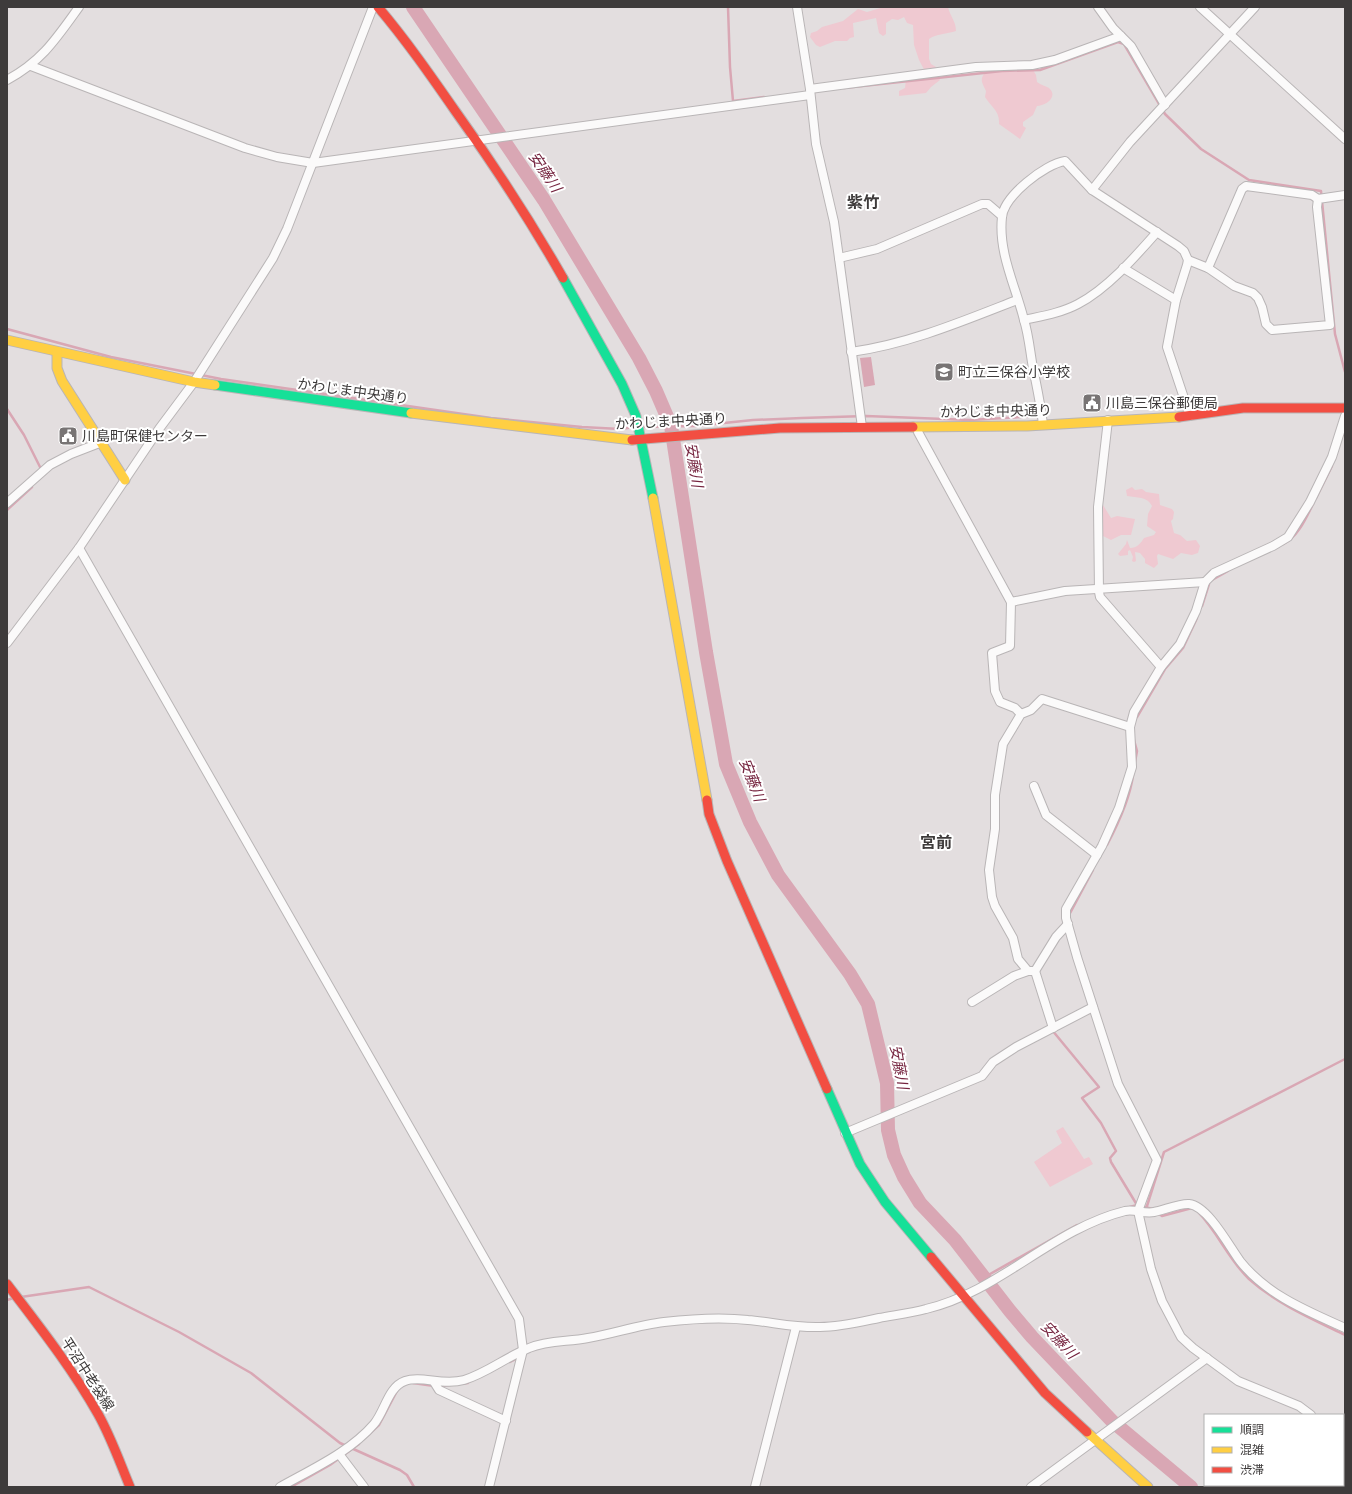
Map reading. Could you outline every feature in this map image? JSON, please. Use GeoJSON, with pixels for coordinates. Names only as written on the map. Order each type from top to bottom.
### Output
{"type":"FeatureCollection","features":[{"type":"Feature","properties":{"kind":"street"},"geometry":{"type":"LineString","coordinates":[[7,80],[31,66],[41,58],[79,7]]}},
{"type":"Feature","properties":{"kind":"street"},"geometry":{"type":"LineString","coordinates":[[7,643],[79,548],[194,382],[273,258],[288,229],[373,7]]}},
{"type":"Feature","properties":{"kind":"street"},"geometry":{"type":"LineString","coordinates":[[378,7],[405,39],[524,211],[565,279],[622,384],[636,416],[642,440],[709,814],[727,861],[860,1164],[872,1184],[1044,1393],[1148,1487]]}},
{"type":"Feature","properties":{"kind":"street"},"geometry":{"type":"LineString","coordinates":[[797,7],[810,92],[816,144],[834,222],[840,258],[851,352],[862,427]]}},
{"type":"Feature","properties":{"kind":"street"},"geometry":{"type":"LineString","coordinates":[[1098,7],[1131,46],[1165,105]]}},
{"type":"Feature","properties":{"kind":"street"},"geometry":{"type":"LineString","coordinates":[[1200,7],[1345,139]]}},
{"type":"Feature","properties":{"kind":"street"},"geometry":{"type":"LineString","coordinates":[[1092,190],[1130,142],[1255,7]]}},
{"type":"Feature","properties":{"kind":"street"},"geometry":{"type":"LineString","coordinates":[[31,66],[245,148],[277,157],[313,163],[976,68],[1032,65],[1055,60],[1121,36]]}},
{"type":"Feature","properties":{"kind":"street"},"geometry":{"type":"LineString","coordinates":[[1043,425],[1024,320],[1010,276],[1004,250],[1002,216],[1007,204],[1020,188],[1058,162],[1065,161],[1092,190],[1178,246],[1184,252],[1188,260],[1208,268],[1224,281],[1253,293],[1258,298],[1266,324],[1272,330],[1330,325],[1317,207],[1318,199]]}},
{"type":"Feature","properties":{"kind":"street"},"geometry":{"type":"LineString","coordinates":[[1208,268],[1242,190],[1246,186],[1312,195],[1318,199],[1345,195]]}},
{"type":"Feature","properties":{"kind":"street"},"geometry":{"type":"LineString","coordinates":[[840,258],[877,249],[982,204],[988,204],[1002,216]]}},
{"type":"Feature","properties":{"kind":"street"},"geometry":{"type":"LineString","coordinates":[[1024,320],[1060,311],[1078,304],[1123,268],[1157,232]]}},
{"type":"Feature","properties":{"kind":"street"},"geometry":{"type":"LineString","coordinates":[[1188,260],[1176,300],[1167,347],[1190,416]]}},
{"type":"Feature","properties":{"kind":"street"},"geometry":{"type":"LineString","coordinates":[[1123,268],[1176,300]]}},
{"type":"Feature","properties":{"kind":"street"},"geometry":{"type":"LineString","coordinates":[[851,352],[875,349],[931,333],[1017,300]]}},
{"type":"Feature","properties":{"kind":"street","name":"かわじま中央通り"},"geometry":{"type":"LineString","coordinates":[[7,340],[194,382],[601,439],[642,440],[780,428],[1043,425],[1190,416],[1243,408],[1345,408]]}},
{"type":"Feature","properties":{"kind":"street"},"geometry":{"type":"LineString","coordinates":[[57,352],[57,368],[62,381],[125,480]]}},
{"type":"Feature","properties":{"kind":"street"},"geometry":{"type":"LineString","coordinates":[[1310,1414],[1299,1406],[1238,1381],[1207,1358],[1181,1337],[1162,1301],[1151,1270],[1138,1211],[1157,1160],[1118,1084],[1068,924],[1066,909],[1097,855],[1119,808],[1132,767],[1130,727],[1134,712],[1161,667],[1180,644],[1188,630],[1205,582],[1214,573],[1273,546],[1288,537],[1320,482],[1342,439],[1345,416]]}},
{"type":"Feature","properties":{"kind":"street"},"geometry":{"type":"LineString","coordinates":[[1108,420],[1098,507],[1098,589],[1100,597],[1161,667]]}},
{"type":"Feature","properties":{"kind":"street"},"geometry":{"type":"LineString","coordinates":[[918,427],[918,432],[1011,602],[1010,646],[992,653],[994,676],[997,699],[1005,706],[1015,708],[1021,714]]}},
{"type":"Feature","properties":{"kind":"street"},"geometry":{"type":"LineString","coordinates":[[7,503],[50,465],[71,454],[102,442]]}},
{"type":"Feature","properties":{"kind":"street"},"geometry":{"type":"LineString","coordinates":[[79,548],[516,1312],[521,1326],[523,1350],[489,1487]]}},
{"type":"Feature","properties":{"kind":"street"},"geometry":{"type":"LineString","coordinates":[[1011,602],[1065,591],[1205,582]]}},
{"type":"Feature","properties":{"kind":"street"},"geometry":{"type":"LineString","coordinates":[[1053,1028],[1032,971],[1018,959],[1012,938],[995,906],[992,897],[989,870],[995,829],[996,795],[1003,744],[1021,714],[1030,710],[1042,699],[1130,727]]}},
{"type":"Feature","properties":{"kind":"street"},"geometry":{"type":"LineString","coordinates":[[1034,786],[1046,815],[1097,855]]}},
{"type":"Feature","properties":{"kind":"street"},"geometry":{"type":"LineString","coordinates":[[972,1002],[1014,976],[1032,971],[1056,937],[1068,924]]}},
{"type":"Feature","properties":{"kind":"street"},"geometry":{"type":"LineString","coordinates":[[846,1134],[982,1076],[993,1062],[1093,1007]]}},
{"type":"Feature","properties":{"kind":"street"},"geometry":{"type":"LineString","coordinates":[[280,1487],[339,1454],[376,1422],[396,1386],[406,1380],[453,1382],[465,1380],[523,1350],[543,1343],[585,1339],[666,1322],[735,1318],[796,1327],[822,1327],[928,1309],[965,1298],[1053,1243],[1081,1229],[1125,1211],[1150,1213],[1171,1209],[1181,1204],[1196,1206],[1205,1212],[1239,1260],[1260,1282],[1303,1310],[1345,1328]]}},
{"type":"Feature","properties":{"kind":"street","name":"平沼中老袋線"},"geometry":{"type":"LineString","coordinates":[[7,1284],[52,1344],[87,1396],[111,1441],[130,1487]]}},
{"type":"Feature","properties":{"kind":"street"},"geometry":{"type":"LineString","coordinates":[[755,1487],[796,1327]]}},
{"type":"Feature","properties":{"kind":"street"},"geometry":{"type":"LineString","coordinates":[[1031,1487],[1207,1358]]}},
{"type":"Feature","properties":{"kind":"street"},"geometry":{"type":"LineString","coordinates":[[434,1382],[439,1390],[506,1421]]}},
{"type":"Feature","properties":{"kind":"street"},"geometry":{"type":"LineString","coordinates":[[339,1454],[364,1487]]}},
{"type":"Feature","properties":{"kind":"shaded area"},"geometry":{"type":"Polygon","coordinates":[[[884,7],[948,7],[955,24],[956,31],[938,35],[929,39],[929,59],[931,64],[936,67],[940,80],[926,93],[899,96],[899,91],[905,88],[906,79],[927,75],[919,60],[914,45],[913,25],[907,23],[904,17],[898,20],[892,19],[886,23],[886,34],[883,36],[879,33],[876,18],[853,23],[854,37],[847,41],[835,41],[820,47],[816,45],[810,37],[811,33],[822,27],[843,21],[858,9],[867,12],[884,7]]]}},
{"type":"Feature","properties":{"kind":"shaded area"},"geometry":{"type":"Polygon","coordinates":[[[1032,68],[1036,75],[1037,82],[1052,91],[1052,98],[1047,103],[1037,106],[1033,115],[1023,122],[1023,126],[1026,128],[1020,139],[999,124],[997,112],[985,97],[986,91],[982,83],[982,79],[986,71],[998,69],[1016,72],[1021,69],[1032,68]]]}},
{"type":"Feature","properties":{"kind":"shaded area"},"geometry":{"type":"Polygon","coordinates":[[[871,357],[875,385],[864,387],[860,358],[871,357]]]}},
{"type":"Feature","properties":{"kind":"shaded area"},"geometry":{"type":"Polygon","coordinates":[[[1132,487],[1135,490],[1142,489],[1146,492],[1159,494],[1160,505],[1172,509],[1174,512],[1173,519],[1171,521],[1174,533],[1180,535],[1187,541],[1196,540],[1200,546],[1198,553],[1192,555],[1181,553],[1173,559],[1158,554],[1158,564],[1154,568],[1145,563],[1145,559],[1140,553],[1135,552],[1136,561],[1134,562],[1132,561],[1133,557],[1130,550],[1128,551],[1128,555],[1120,556],[1118,554],[1126,544],[1127,540],[1130,548],[1132,548],[1142,542],[1144,538],[1154,535],[1156,532],[1147,526],[1148,514],[1152,506],[1145,499],[1127,496],[1126,490],[1132,487]]]}},
{"type":"Feature","properties":{"kind":"shaded area"},"geometry":{"type":"Polygon","coordinates":[[[1103,505],[1111,518],[1117,516],[1135,519],[1131,535],[1121,535],[1111,540],[1101,535],[1101,506],[1103,505]]]}},
{"type":"Feature","properties":{"kind":"shaded area"},"geometry":{"type":"Polygon","coordinates":[[[1063,1127],[1084,1159],[1089,1157],[1093,1164],[1050,1187],[1034,1162],[1062,1143],[1056,1131],[1063,1127]]]}},
{"type":"Feature","properties":{"kind":"waterway","name":"安藤川"},"geometry":{"type":"LineString","coordinates":[[413,7],[544,200],[639,358],[656,391],[671,426],[706,652],[726,764],[750,822],[778,875],[850,974],[868,1004],[887,1083],[888,1130],[894,1155],[904,1177],[920,1203],[955,1240],[1032,1337],[1112,1421],[1191,1487]]}},
{"type":"Feature","properties":{"kind":"waterway"},"geometry":{"type":"LineString","coordinates":[[728,7],[733,101],[764,97]]}},
{"type":"Feature","properties":{"kind":"waterway"},"geometry":{"type":"LineString","coordinates":[[844,88],[1002,71],[1040,70],[1118,42],[1124,44],[1165,114],[1201,149],[1249,180],[1321,191],[1335,334],[1345,372]]}},
{"type":"Feature","properties":{"kind":"waterway"},"geometry":{"type":"LineString","coordinates":[[7,329],[111,357],[221,379],[491,418],[582,427],[620,429],[635,427]]}},
{"type":"Feature","properties":{"kind":"waterway"},"geometry":{"type":"LineString","coordinates":[[7,409],[24,435],[41,469]]}},
{"type":"Feature","properties":{"kind":"waterway"},"geometry":{"type":"LineString","coordinates":[[642,427],[695,426],[753,420],[866,416],[970,420],[1037,416]]}},
{"type":"Feature","properties":{"kind":"waterway"},"geometry":{"type":"LineString","coordinates":[[1343,435],[1345,430]]}},
{"type":"Feature","properties":{"kind":"waterway"},"geometry":{"type":"LineString","coordinates":[[1316,498],[1332,466]]}},
{"type":"Feature","properties":{"kind":"waterway"},"geometry":{"type":"LineString","coordinates":[[7,510],[32,487]]}},
{"type":"Feature","properties":{"kind":"waterway"},"geometry":{"type":"LineString","coordinates":[[1283,544],[1297,532],[1313,504]]}},
{"type":"Feature","properties":{"kind":"waterway"},"geometry":{"type":"LineString","coordinates":[[1212,580],[1228,571]]}},
{"type":"Feature","properties":{"kind":"waterway"},"geometry":{"type":"LineString","coordinates":[[1202,606],[1209,584]]}},
{"type":"Feature","properties":{"kind":"waterway"},"geometry":{"type":"LineString","coordinates":[[1137,717],[1165,669],[1183,648],[1197,618]]}},
{"type":"Feature","properties":{"kind":"waterway"},"geometry":{"type":"LineString","coordinates":[[1134,740],[1137,751],[1135,762]]}},
{"type":"Feature","properties":{"kind":"waterway"},"geometry":{"type":"LineString","coordinates":[[1107,845],[1126,802],[1133,775]]}},
{"type":"Feature","properties":{"kind":"waterway"},"geometry":{"type":"LineString","coordinates":[[1068,917],[1093,870]]}},
{"type":"Feature","properties":{"kind":"waterway"},"geometry":{"type":"LineString","coordinates":[[1052,1030],[1099,1087],[1082,1098],[1101,1123],[1116,1151],[1110,1158],[1111,1162],[1137,1205]]}},
{"type":"Feature","properties":{"kind":"waterway"},"geometry":{"type":"LineString","coordinates":[[1147,1206],[1164,1152],[1345,1059]]}},
{"type":"Feature","properties":{"kind":"waterway"},"geometry":{"type":"LineString","coordinates":[[1108,1213],[1137,1205]]}},
{"type":"Feature","properties":{"kind":"waterway"},"geometry":{"type":"LineString","coordinates":[[1142,1206],[1152,1209]]}},
{"type":"Feature","properties":{"kind":"waterway"},"geometry":{"type":"LineString","coordinates":[[1158,1213],[1162,1216],[1192,1208]]}},
{"type":"Feature","properties":{"kind":"waterway"},"geometry":{"type":"LineString","coordinates":[[1199,1213],[1212,1229],[1235,1263],[1249,1279],[1271,1296],[1308,1317],[1345,1335]]}},
{"type":"Feature","properties":{"kind":"waterway"},"geometry":{"type":"LineString","coordinates":[[983,1278],[1077,1225]]}},
{"type":"Feature","properties":{"kind":"waterway"},"geometry":{"type":"LineString","coordinates":[[21,1297],[89,1287],[179,1332],[251,1373],[340,1443],[400,1470],[407,1475],[414,1487]]}},
{"type":"Feature","properties":{"kind":"waterway"},"geometry":{"type":"LineString","coordinates":[[7,1300],[14,1298]]}},
{"type":"Feature","properties":{"kind":"waterway"},"geometry":{"type":"LineString","coordinates":[[510,1362],[516,1359]]}},
{"type":"Feature","properties":{"kind":"waterway"},"geometry":{"type":"LineString","coordinates":[[413,1383],[434,1386]]}},
{"type":"Feature","properties":{"kind":"waterway"},"geometry":{"type":"LineString","coordinates":[[439,1386],[468,1383]]}},
{"type":"Feature","properties":{"kind":"waterway"},"geometry":{"type":"LineString","coordinates":[[368,1435],[379,1425],[397,1391]]}},
{"type":"Feature","properties":{"kind":"waterway"},"geometry":{"type":"LineString","coordinates":[[291,1487],[330,1465],[359,1444]]}},
{"type":"Feature","properties":{"kind":"traffic: fast"},"geometry":{"type":"LineString","coordinates":[[563,278],[622,384],[636,416],[653,498]]}},
{"type":"Feature","properties":{"kind":"traffic: fast"},"geometry":{"type":"LineString","coordinates":[[215,385],[411,413]]}},
{"type":"Feature","properties":{"kind":"traffic: fast"},"geometry":{"type":"LineString","coordinates":[[827,1089],[860,1164],[885,1202],[931,1257]]}},
{"type":"Feature","properties":{"kind":"traffic: slow"},"geometry":{"type":"LineString","coordinates":[[7,340],[194,382],[215,385]]}},
{"type":"Feature","properties":{"kind":"traffic: slow"},"geometry":{"type":"LineString","coordinates":[[57,352],[57,368],[62,381],[125,480]]}},
{"type":"Feature","properties":{"kind":"traffic: slow"},"geometry":{"type":"LineString","coordinates":[[411,413],[632,440]]}},
{"type":"Feature","properties":{"kind":"traffic: slow"},"geometry":{"type":"LineString","coordinates":[[913,427],[1027,426],[1179,417]]}},
{"type":"Feature","properties":{"kind":"traffic: slow"},"geometry":{"type":"LineString","coordinates":[[653,498],[707,800]]}},
{"type":"Feature","properties":{"kind":"traffic: slow"},"geometry":{"type":"LineString","coordinates":[[1087,1432],[1148,1487]]}},
{"type":"Feature","properties":{"kind":"traffic: jam"},"geometry":{"type":"LineString","coordinates":[[378,7],[418,58],[484,152],[525,214],[563,278]]}},
{"type":"Feature","properties":{"kind":"traffic: jam"},"geometry":{"type":"LineString","coordinates":[[1179,417],[1243,408],[1345,408]]}},
{"type":"Feature","properties":{"kind":"traffic: jam"},"geometry":{"type":"LineString","coordinates":[[632,440],[780,428],[913,427]]}},
{"type":"Feature","properties":{"kind":"traffic: jam"},"geometry":{"type":"LineString","coordinates":[[707,800],[709,814],[727,861],[827,1089]]}},
{"type":"Feature","properties":{"kind":"traffic: jam"},"geometry":{"type":"LineString","coordinates":[[931,1257],[1045,1393],[1087,1432]]}},
{"type":"Feature","properties":{"kind":"traffic: jam"},"geometry":{"type":"LineString","coordinates":[[7,1284],[55,1348],[88,1397],[107,1432],[130,1487]]}},
{"type":"Feature","properties":{"kind":"place","name":"町立三保谷小学校"},"geometry":{"type":"Point","coordinates":[944,372]}},
{"type":"Feature","properties":{"kind":"place","name":"川島三保谷郵便局"},"geometry":{"type":"Point","coordinates":[1092,403]}},
{"type":"Feature","properties":{"kind":"place","name":"川島町保健センター"},"geometry":{"type":"Point","coordinates":[68,436]}},
{"type":"Feature","properties":{"kind":"district","name":"紫竹"},"geometry":{"type":"Point","coordinates":[863,202]}},
{"type":"Feature","properties":{"kind":"district","name":"宮前"},"geometry":{"type":"Point","coordinates":[936,842]}}]}
